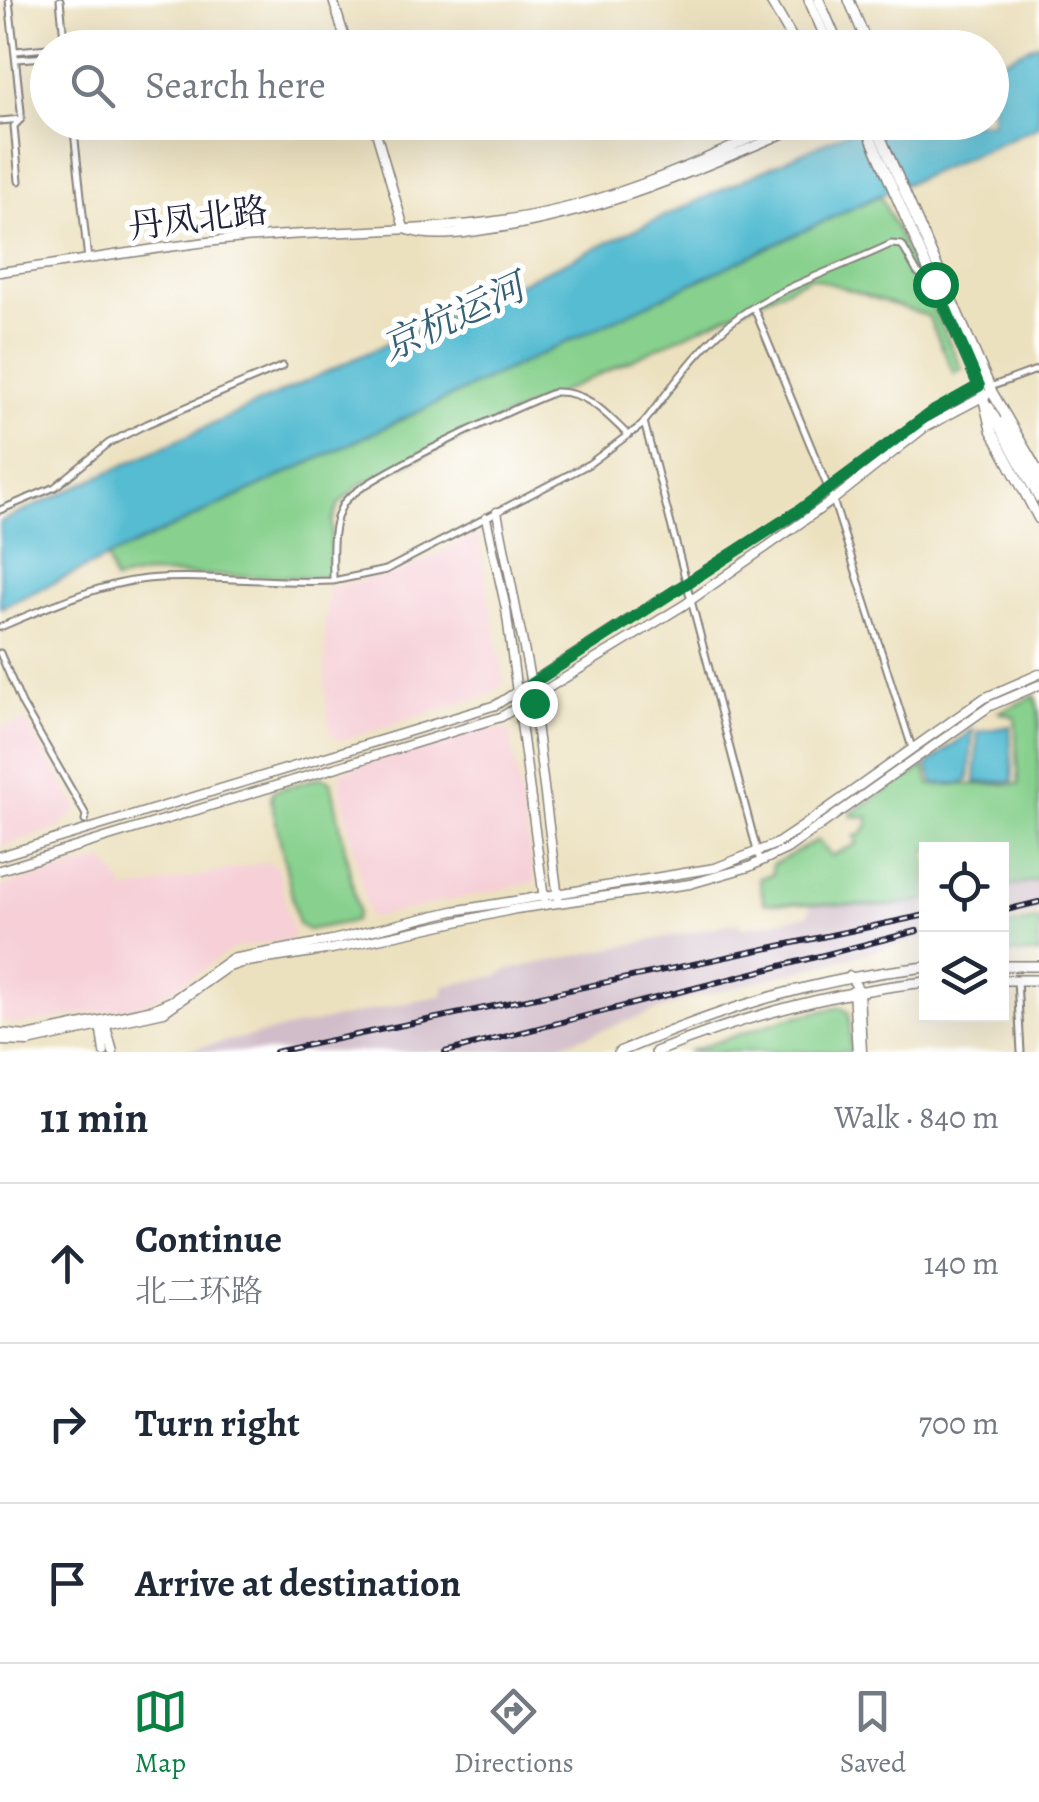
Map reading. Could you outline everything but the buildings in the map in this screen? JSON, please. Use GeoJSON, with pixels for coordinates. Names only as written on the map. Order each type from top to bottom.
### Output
{"type":"FeatureCollection","features":[{"type":"Feature","properties":{"kind":"main road"},"geometry":{"type":"LineString","coordinates":[[770,0],[788,30]]}},
{"type":"Feature","properties":{"kind":"main road"},"geometry":{"type":"LineString","coordinates":[[809,0],[822,30]]}},
{"type":"Feature","properties":{"kind":"main road"},"geometry":{"type":"LineString","coordinates":[[819,0],[832,30]]}},
{"type":"Feature","properties":{"kind":"main road"},"geometry":{"type":"LineString","coordinates":[[849,0],[862,30]]}},
{"type":"Feature","properties":{"kind":"main road"},"geometry":{"type":"LineString","coordinates":[[873,140],[929,258],[935,284],[1039,498]]}},
{"type":"Feature","properties":{"kind":"main road"},"geometry":{"type":"LineString","coordinates":[[881,140],[986,388],[1039,484]]}},
{"type":"Feature","properties":{"kind":"main road"},"geometry":{"type":"LineString","coordinates":[[986,388],[1039,472]]}},
{"type":"Feature","properties":{"kind":"main road"},"geometry":{"type":"LineString","coordinates":[[986,388],[991,430],[1039,519]]}},
{"type":"Feature","properties":{"kind":"main road"},"geometry":{"type":"LineString","coordinates":[[1009,966],[1039,966]]}},
{"type":"Feature","properties":{"kind":"main road"},"geometry":{"type":"LineString","coordinates":[[619,1052],[740,1004],[850,976],[919,968]]}},
{"type":"Feature","properties":{"kind":"main road"},"geometry":{"type":"LineString","coordinates":[[1009,980],[1039,980]]}},
{"type":"Feature","properties":{"kind":"main road"},"geometry":{"type":"LineString","coordinates":[[656,1052],[745,1018],[856,990],[919,983]]}},
{"type":"Feature","properties":{"kind":"street"},"geometry":{"type":"LineString","coordinates":[[9,0],[21,119]]}},
{"type":"Feature","properties":{"kind":"street"},"geometry":{"type":"LineString","coordinates":[[60,0],[63,30]]}},
{"type":"Feature","properties":{"kind":"street"},"geometry":{"type":"LineString","coordinates":[[332,0],[342,30]]}},
{"type":"Feature","properties":{"kind":"street"},"geometry":{"type":"LineString","coordinates":[[15,55],[30,52]]}},
{"type":"Feature","properties":{"kind":"street"},"geometry":{"type":"LineString","coordinates":[[15,55],[30,56]]}},
{"type":"Feature","properties":{"kind":"street"},"geometry":{"type":"LineString","coordinates":[[0,121],[21,119]]}},
{"type":"Feature","properties":{"kind":"street"},"geometry":{"type":"LineString","coordinates":[[19,181],[14,126],[21,119]]}},
{"type":"Feature","properties":{"kind":"street"},"geometry":{"type":"LineString","coordinates":[[75,140],[88,260]]}},
{"type":"Feature","properties":{"kind":"street"},"geometry":{"type":"LineString","coordinates":[[378,140],[404,228]]}},
{"type":"Feature","properties":{"kind":"street"},"geometry":{"type":"LineString","coordinates":[[404,228],[556,210],[682,170],[748,140]]}},
{"type":"Feature","properties":{"kind":"street"},"geometry":{"type":"LineString","coordinates":[[404,228],[421,234],[468,232],[566,215],[657,187],[768,140]]}},
{"type":"Feature","properties":{"kind":"street","name":"丹凤北路"},"geometry":{"type":"LineString","coordinates":[[0,272],[223,240],[404,228]]}},
{"type":"Feature","properties":{"kind":"street"},"geometry":{"type":"LineString","coordinates":[[0,627],[58,603],[134,581],[333,581],[386,570],[604,455],[644,422],[709,343],[754,308],[891,244],[902,244],[917,272],[935,284]]}},
{"type":"Feature","properties":{"kind":"street"},"geometry":{"type":"LineString","coordinates":[[754,308],[834,500],[912,748]]}},
{"type":"Feature","properties":{"kind":"street"},"geometry":{"type":"LineString","coordinates":[[0,510],[55,488],[110,443],[147,424],[283,366]]}},
{"type":"Feature","properties":{"kind":"street"},"geometry":{"type":"LineString","coordinates":[[0,856],[496,705],[828,489],[929,414],[1039,369]]}},
{"type":"Feature","properties":{"kind":"street"},"geometry":{"type":"LineString","coordinates":[[0,870],[502,717],[692,599],[834,500],[924,428],[986,388]]}},
{"type":"Feature","properties":{"kind":"street"},"geometry":{"type":"LineString","coordinates":[[333,581],[335,523],[340,508],[355,490],[384,474],[555,392],[588,399],[628,435]]}},
{"type":"Feature","properties":{"kind":"street"},"geometry":{"type":"LineString","coordinates":[[644,422],[758,857]]}},
{"type":"Feature","properties":{"kind":"street"},"geometry":{"type":"LineString","coordinates":[[497,512],[531,684],[558,898]]}},
{"type":"Feature","properties":{"kind":"street"},"geometry":{"type":"LineString","coordinates":[[486,518],[506,608],[544,900]]}},
{"type":"Feature","properties":{"kind":"street"},"geometry":{"type":"LineString","coordinates":[[0,653],[22,704],[86,815],[85,821]]}},
{"type":"Feature","properties":{"kind":"street"},"geometry":{"type":"LineString","coordinates":[[758,857],[984,698],[1039,674]]}},
{"type":"Feature","properties":{"kind":"street"},"geometry":{"type":"LineString","coordinates":[[0,1041],[28,1042],[162,1006],[231,959],[688,873],[786,850],[990,706],[1039,685]]}},
{"type":"Feature","properties":{"kind":"street"},"geometry":{"type":"LineString","coordinates":[[850,976],[856,990],[859,1052]]}},
{"type":"Feature","properties":{"kind":"street"},"geometry":{"type":"LineString","coordinates":[[1017,980],[1021,1052]]}},
{"type":"Feature","properties":{"kind":"street"},"geometry":{"type":"LineString","coordinates":[[0,1032],[27,1036],[103,1024]]}},
{"type":"Feature","properties":{"kind":"street"},"geometry":{"type":"LineString","coordinates":[[103,1024],[104,1052]]}},
{"type":"Feature","properties":{"kind":"street"},"geometry":{"type":"LineString","coordinates":[[103,1024],[113,1052]]}},
{"type":"Feature","properties":{"kind":"shaded area"},"geometry":{"type":"Polygon","coordinates":[[[478,534],[504,681],[492,694],[339,741],[330,733],[325,689],[329,587],[405,570],[478,534]]]}},
{"type":"Feature","properties":{"kind":"shaded area"},"geometry":{"type":"Polygon","coordinates":[[[25,720],[79,809],[58,828],[0,847],[0,728],[25,720]]]}},
{"type":"Feature","properties":{"kind":"shaded area"},"geometry":{"type":"Polygon","coordinates":[[[489,726],[510,732],[535,882],[369,918],[339,781],[342,771],[489,726]]]}},
{"type":"Feature","properties":{"kind":"shaded area"},"geometry":{"type":"Polygon","coordinates":[[[105,860],[127,891],[267,862],[278,869],[294,938],[234,948],[178,986],[139,1006],[14,1025],[0,1019],[0,887],[105,860]]]}},
{"type":"Feature","properties":{"kind":"shaded area"},"geometry":{"type":"Polygon","coordinates":[[[1039,881],[1039,912],[1009,918],[1009,886],[1039,881]]]}},
{"type":"Feature","properties":{"kind":"shaded area"},"geometry":{"type":"Polygon","coordinates":[[[919,901],[919,940],[696,997],[540,1052],[176,1052],[444,995],[443,986],[497,976],[507,970],[739,922],[741,928],[808,915],[811,906],[889,906],[919,901]]]}},
{"type":"Feature","properties":{"kind":"green space"},"geometry":{"type":"Polygon","coordinates":[[[880,195],[962,369],[954,374],[928,316],[811,277],[359,485],[339,504],[332,522],[330,578],[145,574],[114,581],[107,558],[880,195]]]}},
{"type":"Feature","properties":{"kind":"green space"},"geometry":{"type":"Polygon","coordinates":[[[1035,696],[1039,712],[1039,880],[1009,886],[1009,842],[919,842],[919,901],[889,906],[764,903],[759,878],[773,874],[772,865],[818,840],[831,856],[857,844],[855,836],[862,834],[868,817],[851,813],[924,767],[930,785],[1019,784],[1015,717],[999,712],[1035,696]]]}},
{"type":"Feature","properties":{"kind":"green space"},"geometry":{"type":"Polygon","coordinates":[[[320,777],[331,781],[358,912],[354,921],[308,930],[298,924],[271,799],[273,791],[320,777]]]}},
{"type":"Feature","properties":{"kind":"green space"},"geometry":{"type":"Polygon","coordinates":[[[1039,919],[1039,954],[1009,953],[1009,925],[1039,919]]]}},
{"type":"Feature","properties":{"kind":"green space"},"geometry":{"type":"Polygon","coordinates":[[[841,1007],[849,1013],[851,1052],[687,1052],[788,1018],[841,1007]]]}},
{"type":"Feature","properties":{"kind":"water"},"geometry":{"type":"Polygon","coordinates":[[[1039,43],[1039,126],[1009,139],[1009,57],[1039,43]]]}},
{"type":"Feature","properties":{"kind":"water","name":"京杭运河"},"geometry":{"type":"Polygon","coordinates":[[[830,140],[1007,140],[880,195],[0,608],[0,522],[830,140]]]}},
{"type":"Feature","properties":{"kind":"water"},"geometry":{"type":"Polygon","coordinates":[[[1010,726],[1013,781],[975,783],[978,732],[1010,726]]]}},
{"type":"Feature","properties":{"kind":"water"},"geometry":{"type":"Polygon","coordinates":[[[973,729],[969,780],[934,784],[927,765],[973,729]]]}},
{"type":"Feature","properties":{"kind":"railway"},"geometry":{"type":"LineString","coordinates":[[1009,909],[1039,902]]}},
{"type":"Feature","properties":{"kind":"railway"},"geometry":{"type":"LineString","coordinates":[[275,1052],[919,916]]}},
{"type":"Feature","properties":{"kind":"railway"},"geometry":{"type":"LineString","coordinates":[[445,1052],[917,931]]}},
{"type":"Feature","properties":{"kind":"route"},"geometry":{"type":"LineString","coordinates":[[534,703],[531,684],[800,510],[929,414],[979,386],[935,284]]}}]}
